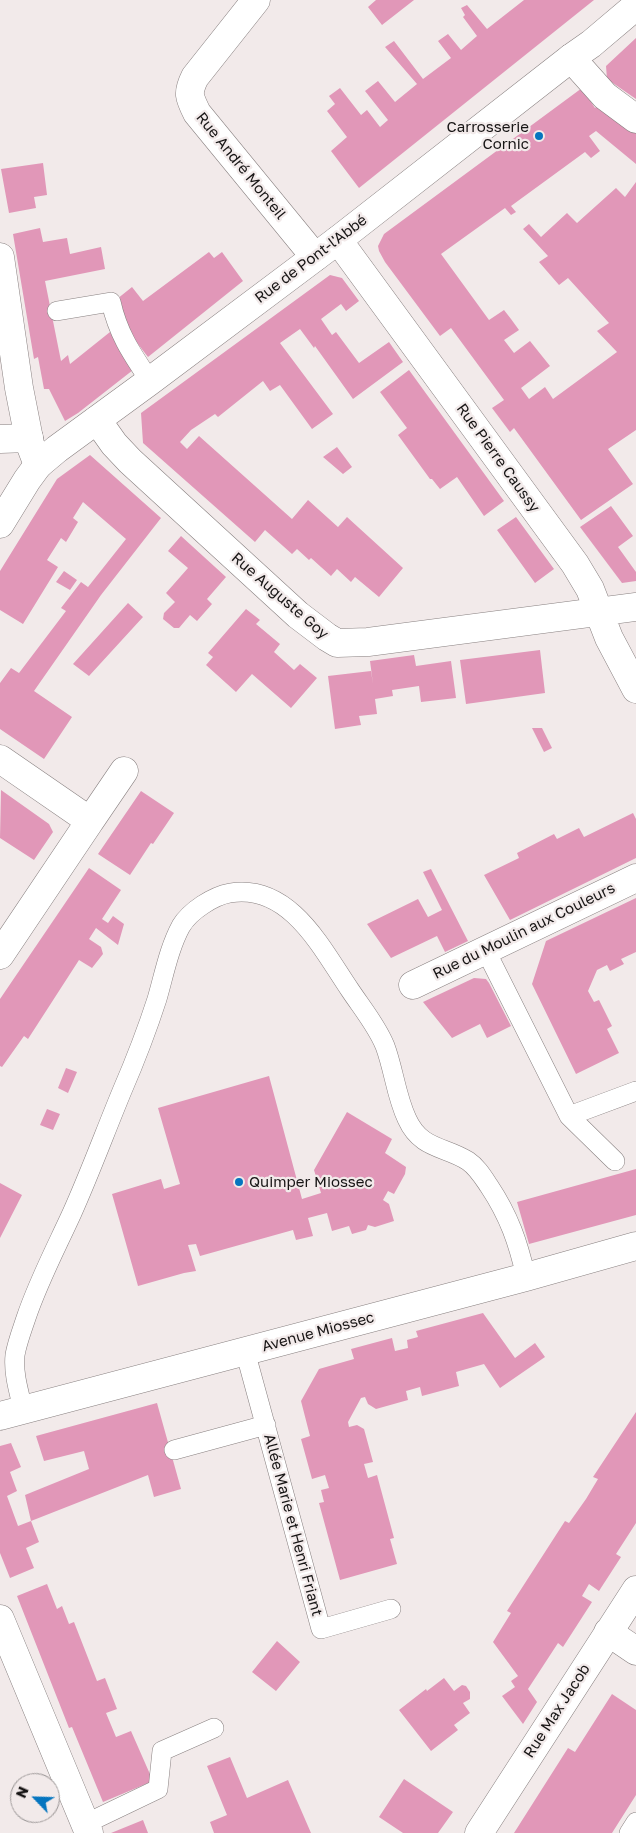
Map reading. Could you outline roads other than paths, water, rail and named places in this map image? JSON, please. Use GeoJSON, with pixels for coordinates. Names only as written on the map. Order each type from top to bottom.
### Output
{"type":"FeatureCollection","features":[{"type":"Feature","properties":{"kind":"street","name":"Rue André Monteil"},"geometry":{"type":"LineString","coordinates":[[256,0],[195,77],[190,87],[189,96],[196,113],[315,257]]}},
{"type":"Feature","properties":{"kind":"street","name":"Rue de Pont-l'Abbé"},"geometry":{"type":"LineString","coordinates":[[0,524],[38,465],[57,448],[338,240],[591,44],[636,6]]}},
{"type":"Feature","properties":{"kind":"street"},"geometry":{"type":"LineString","coordinates":[[571,58],[605,96],[636,119]]}},
{"type":"Feature","properties":{"kind":"street","name":"Rue Pierre Caussy"},"geometry":{"type":"LineString","coordinates":[[338,240],[575,564],[590,589],[609,638],[636,689]]}},
{"type":"Feature","properties":{"kind":"street"},"geometry":{"type":"LineString","coordinates":[[0,257],[28,438],[38,465]]}},
{"type":"Feature","properties":{"kind":"street","name":"Rue Auguste Goy"},"geometry":{"type":"LineString","coordinates":[[97,420],[114,444],[130,461],[298,615],[326,637],[337,643],[368,642],[636,607]]}},
{"type":"Feature","properties":{"kind":"street"},"geometry":{"type":"LineString","coordinates":[[0,439],[28,438]]}},
{"type":"Feature","properties":{"kind":"street"},"geometry":{"type":"LineString","coordinates":[[0,759],[90,821]]}},
{"type":"Feature","properties":{"kind":"street"},"geometry":{"type":"LineString","coordinates":[[0,956],[124,771]]}},
{"type":"Feature","properties":{"kind":"street","name":"Rue du Moulin aux Couleurs"},"geometry":{"type":"LineString","coordinates":[[413,985],[636,878]]}},
{"type":"Feature","properties":{"kind":"street","name":"Avenue Miossec"},"geometry":{"type":"LineString","coordinates":[[12,1412],[526,1277],[636,1246]]}},
{"type":"Feature","properties":{"kind":"street","name":"Rue Max Jacob"},"geometry":{"type":"LineString","coordinates":[[479,1833],[636,1590]]}},
{"type":"Feature","properties":{"kind":"street"},"geometry":{"type":"LineString","coordinates":[[0,1618],[87,1829]]}},
{"type":"Feature","properties":{"kind":"street"},"geometry":{"type":"LineString","coordinates":[[608,1632],[636,1651]]}},
{"type":"Feature","properties":{"kind":"lane"},"geometry":{"type":"LineString","coordinates":[[57,311],[111,302],[115,320],[124,340],[150,381]]}},
{"type":"Feature","properties":{"kind":"lane"},"geometry":{"type":"LineString","coordinates":[[12,1412],[16,1378],[15,1354],[28,1312],[74,1209],[142,1041],[174,942],[188,917],[224,895],[236,892],[256,893],[280,903],[291,910],[317,942],[374,1026],[384,1044],[407,1121],[415,1132],[430,1146],[470,1162],[479,1171],[502,1204],[518,1243],[526,1277]]}},
{"type":"Feature","properties":{"kind":"lane"},"geometry":{"type":"LineString","coordinates":[[486,951],[569,1116],[615,1161]]}},
{"type":"Feature","properties":{"kind":"lane"},"geometry":{"type":"LineString","coordinates":[[569,1116],[636,1090]]}},
{"type":"Feature","properties":{"kind":"lane","name":"Allée Marie et Henri Friant"},"geometry":{"type":"LineString","coordinates":[[245,1351],[321,1629],[390,1609]]}},
{"type":"Feature","properties":{"kind":"lane"},"geometry":{"type":"LineString","coordinates":[[174,1450],[266,1425]]}},
{"type":"Feature","properties":{"kind":"lane"},"geometry":{"type":"LineString","coordinates":[[87,1829],[158,1788],[162,1751],[214,1728]]}},
{"type":"Feature","properties":{"kind":"lane"},"geometry":{"type":"LineString","coordinates":[[629,1833],[636,1822]]}},
{"type":"Feature","properties":{"kind":"place","name":"Carrosserie Cornic"},"geometry":{"type":"Point","coordinates":[539,136]}},
{"type":"Feature","properties":{"kind":"place","name":"Quimper Miossec"},"geometry":{"type":"Point","coordinates":[239,1182]}}]}
